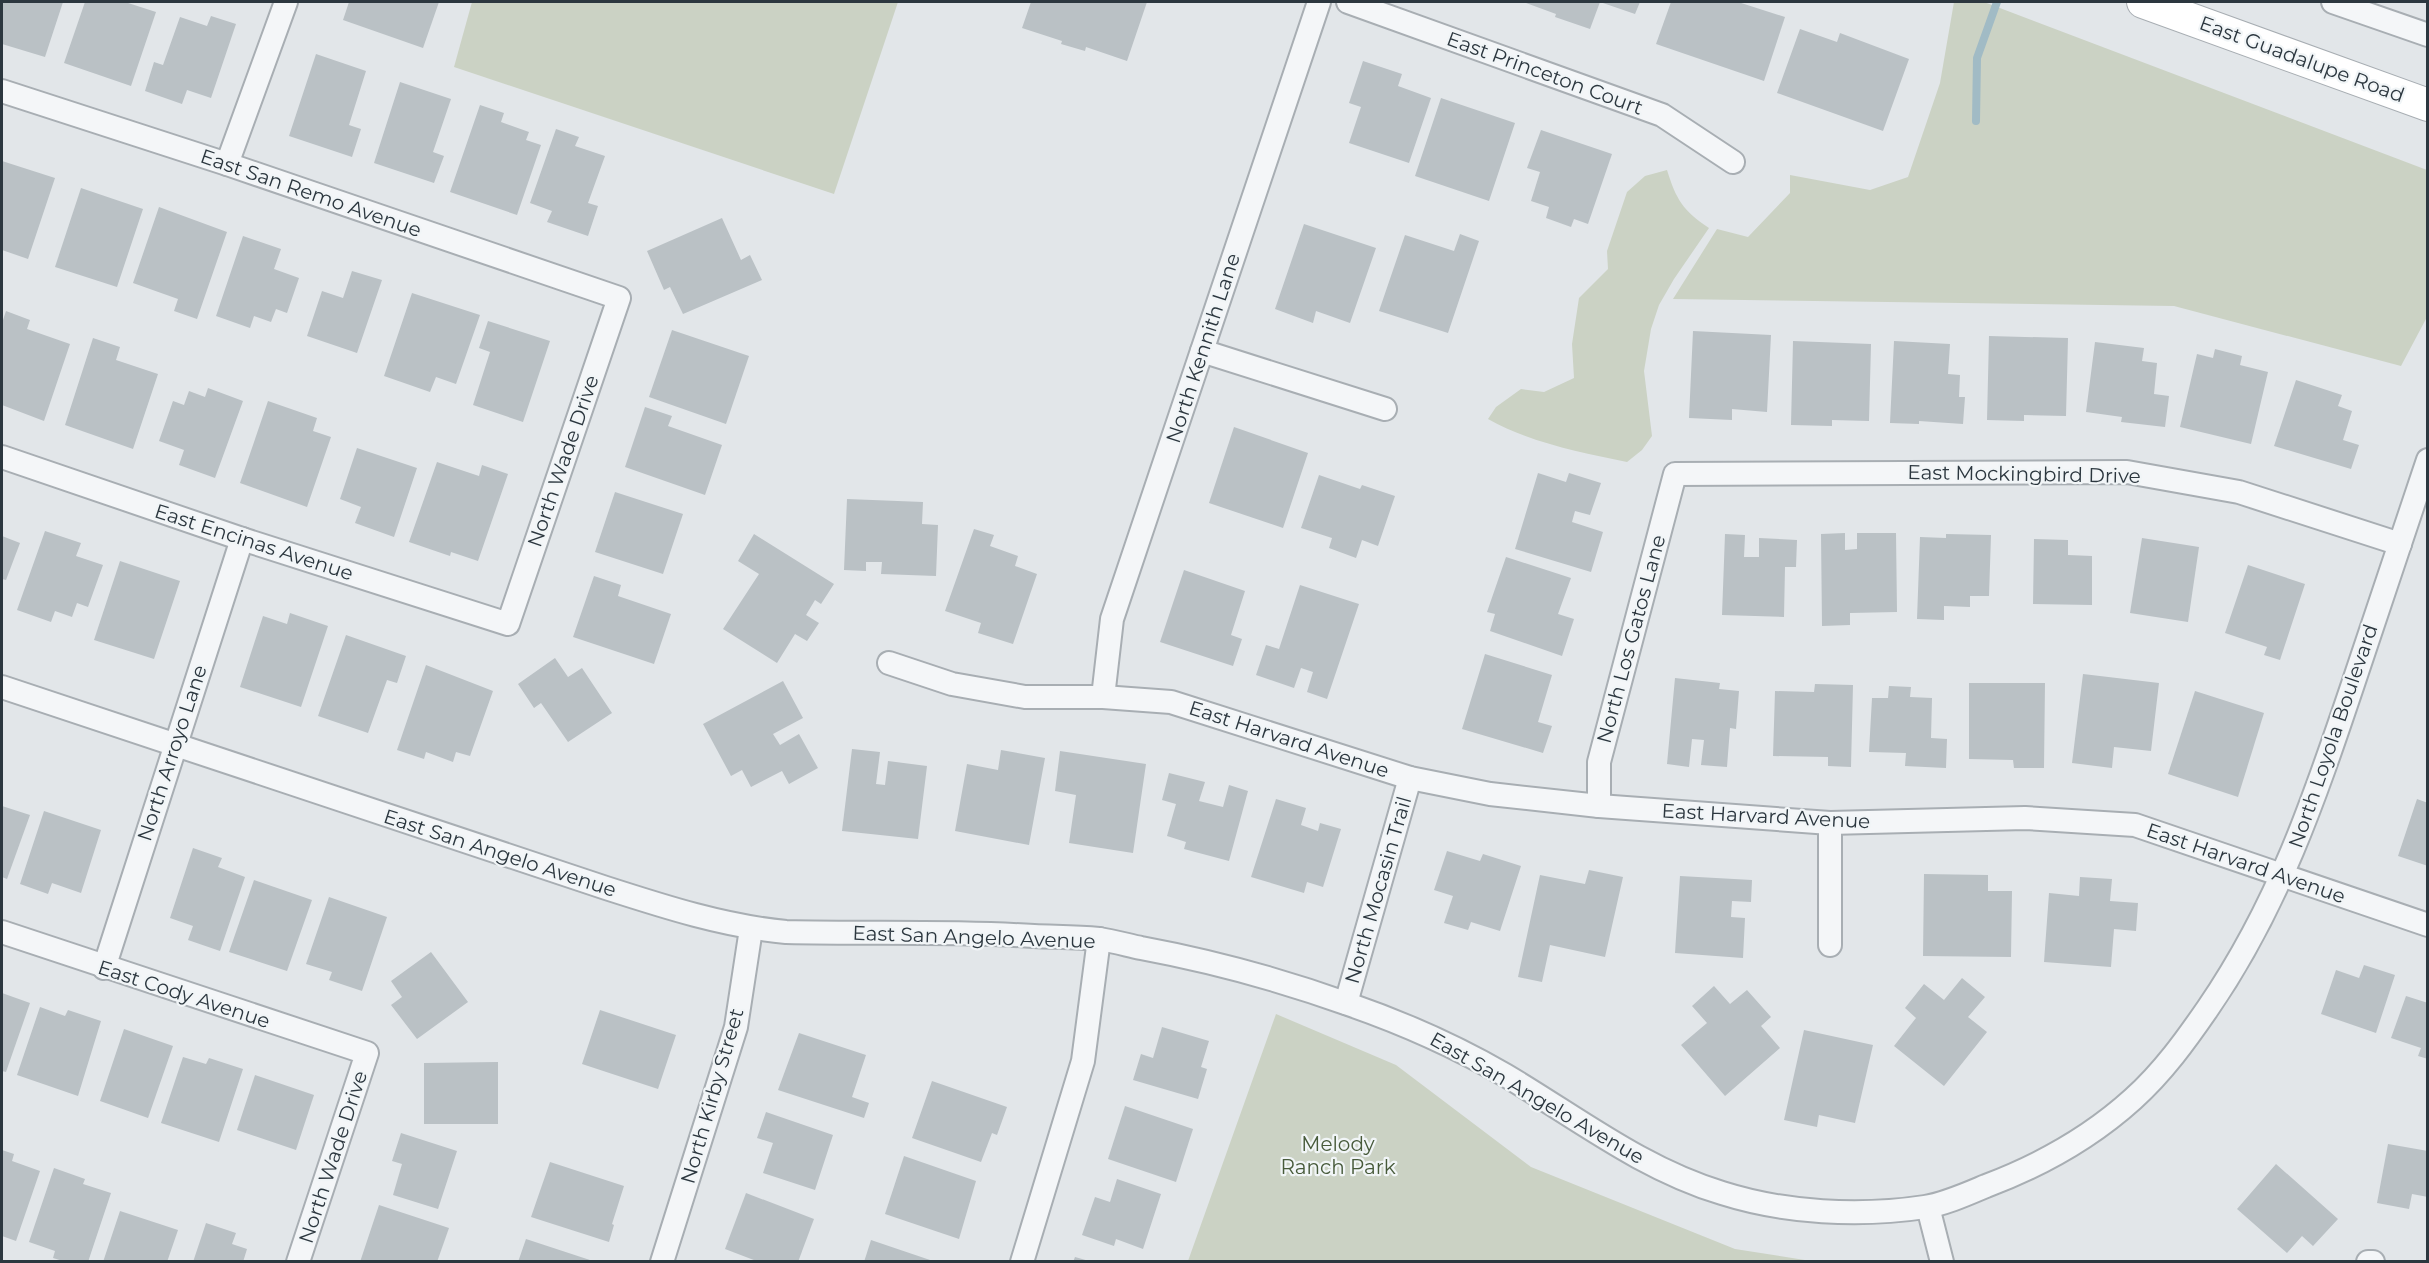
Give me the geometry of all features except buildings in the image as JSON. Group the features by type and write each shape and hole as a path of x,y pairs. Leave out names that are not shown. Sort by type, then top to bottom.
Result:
{"main road":[{"name":"East Guadalupe Road","path":"2143,2 2427,105"}],"street":[{"path":"227,164 286,2"},
{"name":"North Kennith Lane","path":"1103,697 1113,619 1319,2"},
{"name":"East Princeton Court","path":"1348,2 1662,115 1733,162"},
{"path":"2333,2 2427,35"},
{"name":"East San Remo Avenue","path":"2,91 227,164 619,298"},
{"name":"North Wade Drive","path":"508,624 619,298"},
{"path":"1202,351 1385,409"},
{"name":"East Encinas Avenue","path":"2,457 242,539 508,624"},
{"name":"North Loyola Boulevard","path":"1928,1207 2012,1176 2044,1160 2102,1125 2133,1099 2173,1057 2216,997 2252,936 2283,875 2313,802 2427,460"},
{"name":"East Mockingbird Drive","path":"1675,474 2127,471 2239,492 2400,544"},
{"name":"North Los Gatos Lane","path":"1599,806 1599,762 1675,474"},
{"name":"North Arroyo Lane","path":"104,968 242,539"},
{"name":"East Harvard Avenue","path":"889,663 952,684 1025,697 1103,697 1171,702 1410,778 1490,794 1599,806 1830,823 2025,819 2135,825 2427,925"},
{"name":"East San Angelo Avenue","path":"2,687 632,896 750,929 823,933 979,934 1099,939 1189,957 1346,1003 1412,1028 1461,1051 1636,1156 1687,1181 1728,1195 1815,1211 1861,1212 1928,1207"},
{"name":"North Mocasin Trail","path":"1346,1003 1410,778"},
{"path":"1830,823 1830,945"},
{"name":"North Kirby Street","path":"662,1262 736,1027 750,929"},
{"name":"East Cody Avenue","path":"2,932 104,968 367,1053"},
{"path":"1022,1262 1083,1061 1099,939"},
{"name":"North Wade Drive","path":"298,1262 367,1053"},
{"path":"1928,1207 1942,1262"}],"green space":[{"path":"472,2 898,2 834,194 454,67"},
{"path":"1954,2 1984,2 2427,170 2427,317 2401,366 2174,306 1673,299 1717,229 1748,237 1790,193 1790,175 1870,190 1908,177 1940,83"},
{"path":"1667,170 1682,204 1709,228 1659,305 1651,329 1644,371 1652,436 1642,450 1627,462 1538,441 1488,419 1496,407 1521,389 1544,392 1574,378 1572,344 1579,298 1608,269 1607,251 1627,192 1645,176"},
{"name":"Melody Ranch Park","path":"1276,1014 1396,1065 1531,1167 1735,1249 1811,1261 1188,1261"}],"waterway":[{"path":"1976,121 1977,58 1997,2"}]}
